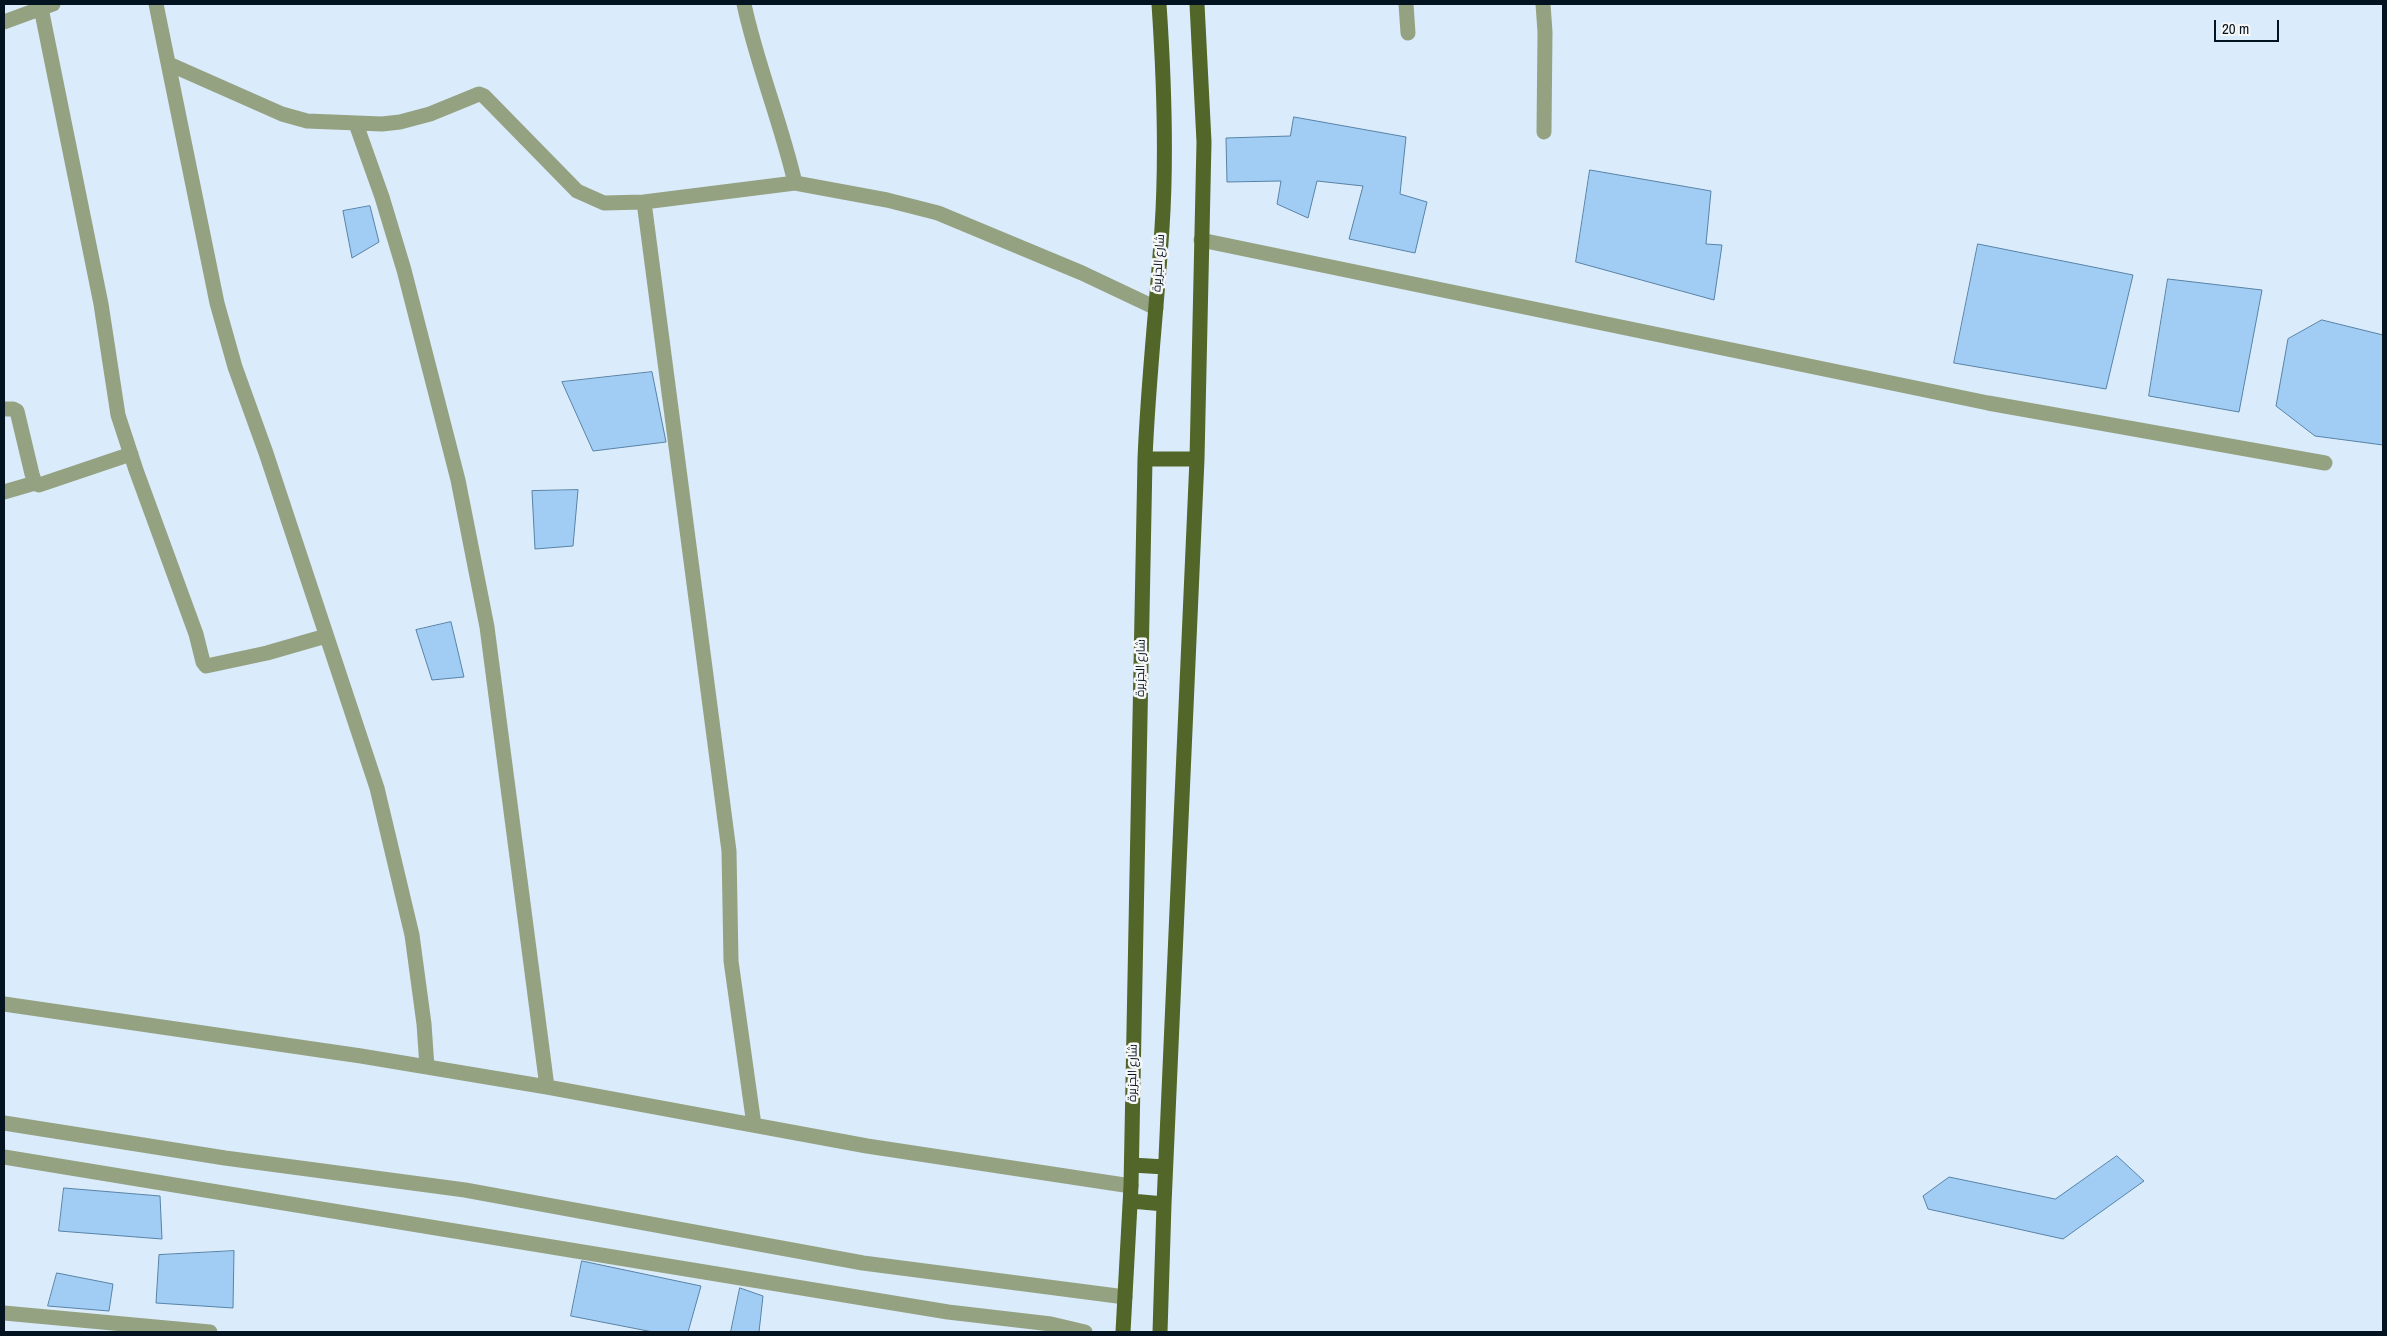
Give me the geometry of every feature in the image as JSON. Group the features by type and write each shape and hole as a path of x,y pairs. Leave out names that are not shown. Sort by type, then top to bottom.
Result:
{"main road":[{"name":"شارع الجزيرة","path":"1123,1332 1132,1165 1145,459 1148,383 1162,226 1165,144 1159,4"},
{"path":"1160,1332 1197,459 1204,142 1197,4"},
{"path":"1145,459 1197,459"},
{"path":"1132,1165 1166,1167"},
{"path":"1131,1194 1164,1204"}],"street":[{"path":"156,4 217,303 235,367 266,453 377,788 410,926 424,1024 427,1067"},
{"path":"744,4 767,92 788,151 796,183"},
{"path":"1406,4 1408,33"},
{"path":"1543,4 1546,32 1544,132"},
{"path":"4,22 47,6 101,304 118,415 206,666 267,653 326,636"},
{"path":"169,64 282,114 307,121 382,124 408,120 430,114 479,94 484,96 544,160 577,191 604,203 644,202 796,183 887,200 938,213 1082,273 1156,308"},
{"path":"356,124 382,196 404,270 458,480 487,627 548,1087"},
{"path":"644,202 729,851 731,961 754,1125"},
{"path":"1201,240 1988,402 2324,463"},
{"path":"4,409 13,409 17,412 35,483"},
{"path":"4,492 35,483 39,485 64,478 131,454"},
{"path":"4,1004 427,1067 548,1087 1131,1194"},
{"path":"4,1123 234,1159 465,1190 863,1263 1125,1297"},
{"path":"4,1157 948,1312 1051,1324 1085,1332"},
{"path":"4,1312 210,1332"}],"building":[{"path":"1294,117 1406,137 1400,194 1427,202 1415,253 1349,239 1363,186 1317,181 1308,218 1277,204 1281,181 1227,182 1226,138 1290,136"},
{"path":"1590,170 1711,191 1706,244 1722,245 1714,300 1576,262"},
{"path":"370,206 379,242 352,258 343,211"},
{"path":"1978,244 2133,275 2106,389 1954,363"},
{"path":"2168,279 2262,290 2239,412 2149,396"},
{"path":"2322,320 2383,335 2383,445 2315,436 2276,406 2288,339"},
{"path":"652,372 666,442 593,451 562,382"},
{"path":"578,490 573,546 535,549 532,491"},
{"path":"451,622 464,677 432,680 416,630"},
{"path":"2117,1156 2144,1181 2063,1239 1928,1209 1923,1196 1949,1177 2055,1199"},
{"path":"64,1188 160,1196 162,1239 59,1231"},
{"path":"234,1251 233,1308 156,1303 159,1255"},
{"path":"582,1261 701,1286 688,1332 653,1332 571,1316"},
{"path":"57,1273 113,1284 109,1311 48,1306"},
{"path":"740,1288 763,1296 759,1332 731,1332"}]}
